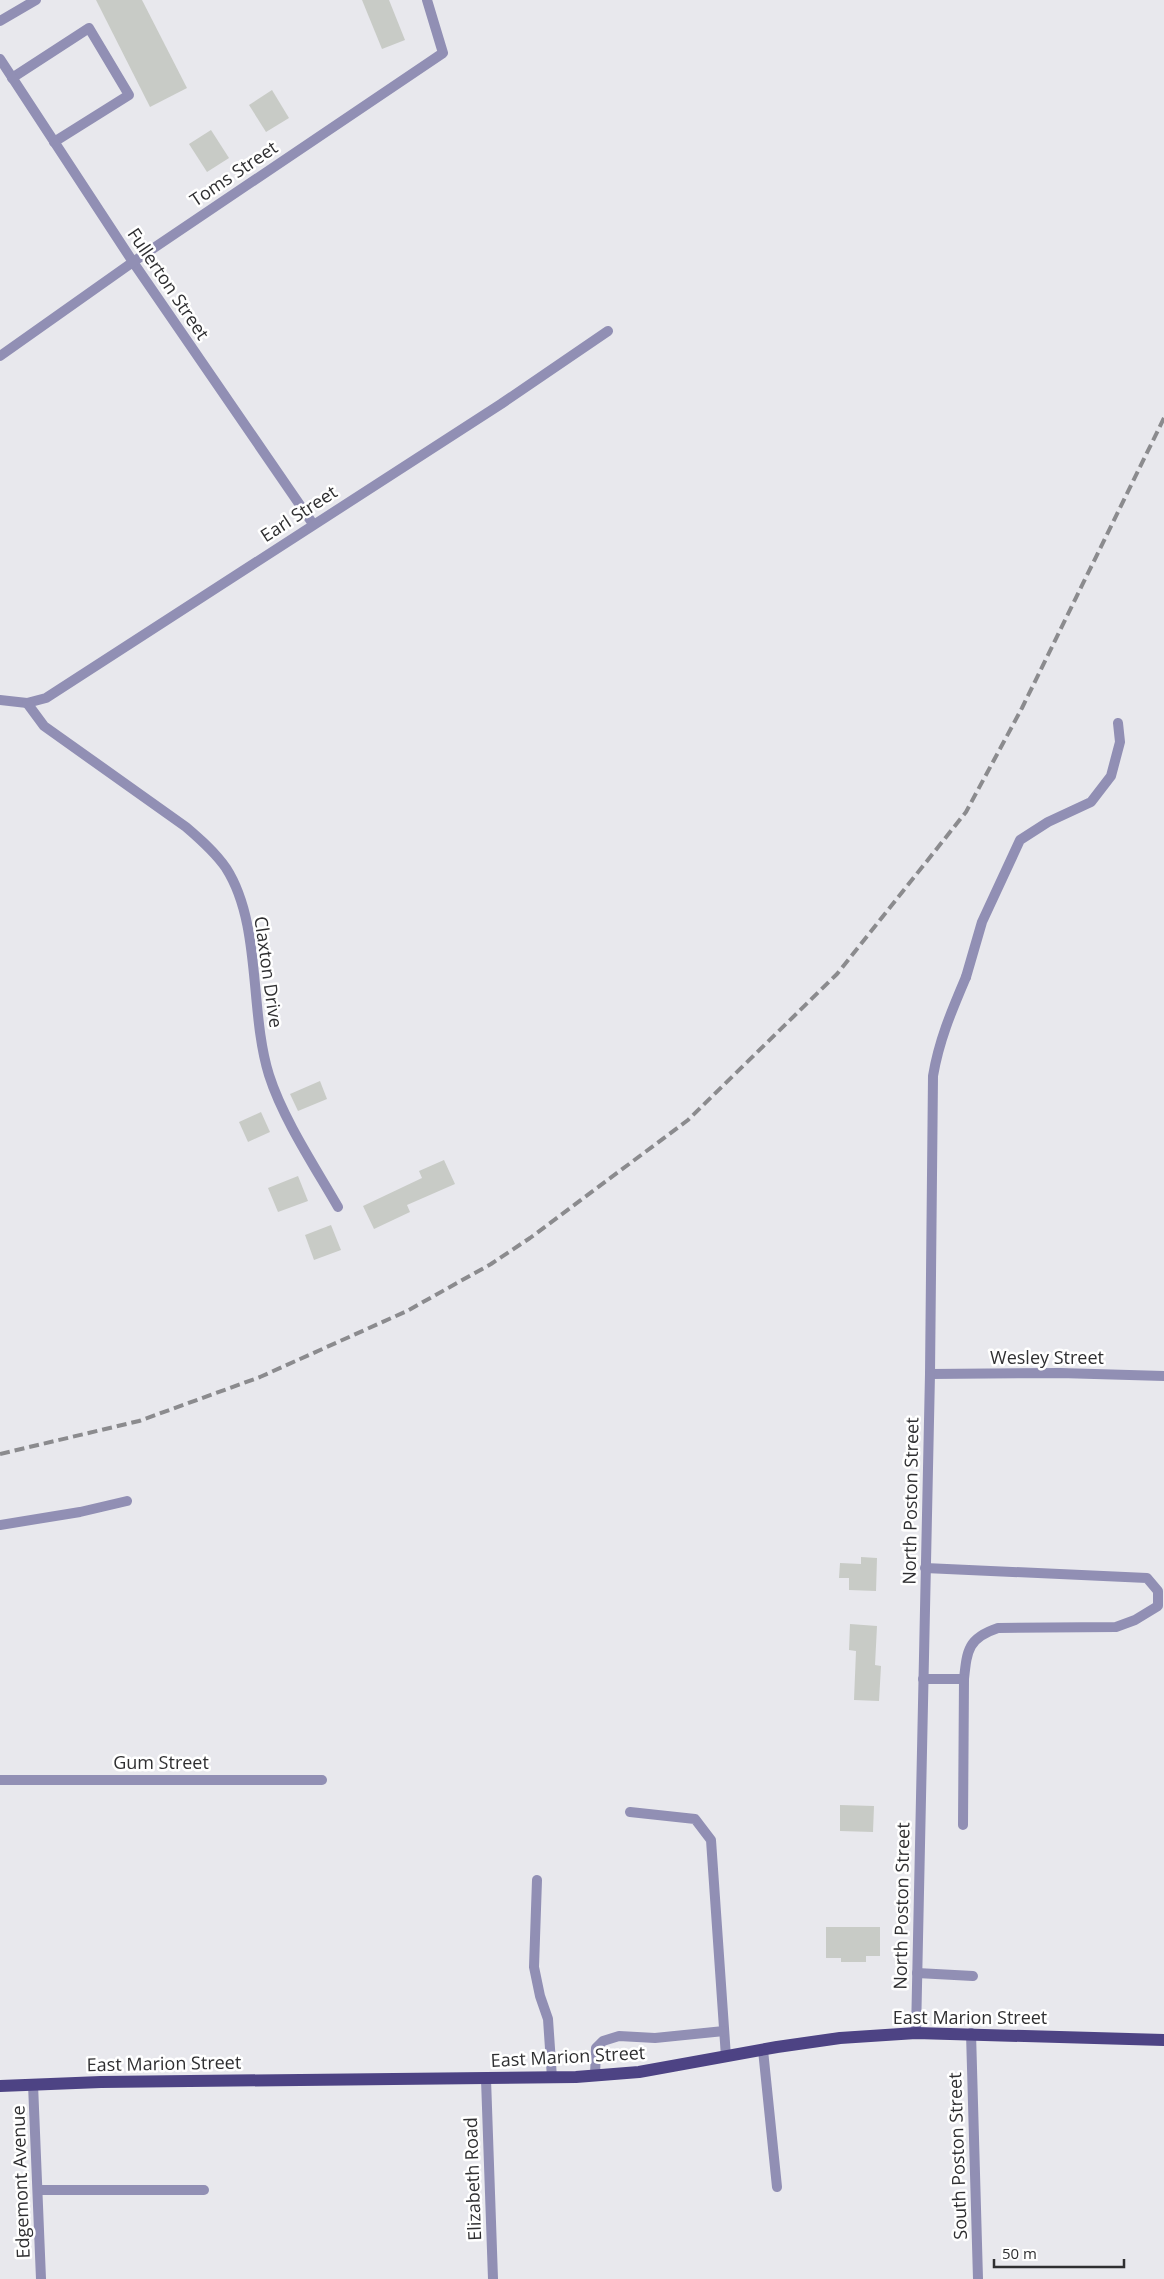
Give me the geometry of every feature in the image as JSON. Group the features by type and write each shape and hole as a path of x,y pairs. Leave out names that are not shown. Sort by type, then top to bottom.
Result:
{"main road":[{"name":"East Marion Street","path":"0,2086 101,2082 486,2079 595,2076 639,2072 840,2038 916,2033 971,2033 1164,2040"}],"street":[{"path":"0,21 36,0"},
{"name":"Toms Street","path":"0,356 133,262 443,53 427,0"},
{"path":"12,78 89,28 129,95 54,142"},
{"name":"Fullerton Street","path":"0,60 133,262 313,524"},
{"name":"Earl Street","path":"0,700 27,703 46,698 501,404 608,330"},
{"name":"Claxton Drive","path":"27,703 44,726 186,826 204,842 226,868 238,892 250,940 257,1016 270,1076 292,1125 338,1208"},
{"name":"North Poston Street","path":"916,2033 930,1374 933,1076 938,1047 944,1028 966,977 982,922 1020,840 1048,822 1090,802 1110,776 1120,742 1118,723"},
{"name":"Wesley Street","path":"930,1374 1060,1373 1164,1376"},
{"path":"0,1525 80,1512 126,1501"},
{"path":"926,1568 1147,1578 1158,1591 1158,1606 1136,1620 1116,1627 998,1628 982,1633 970,1647 964,1679 963,1825"},
{"path":"923,1679 964,1679"},
{"name":"Gum Street","path":"0,1780 322,1780"},
{"path":"630,1812 695,1819 711,1840 726,2057"},
{"path":"537,1880 534,1966 540,1996 548,2019 552,2078"},
{"path":"917,1973 973,1976"},
{"path":"595,2076 596,2048 603,2041 619,2036 656,2038 724,2031"},
{"name":"South Poston Street","path":"971,2033 978,2279"},
{"path":"762,2050 777,2187"},
{"name":"Elizabeth Road","path":"486,2079 493,2279"},
{"name":"Edgemont Avenue","path":"33,2084 41,2279"},
{"path":"38,2190 204,2190"}],"building":[{"path":"96,0 142,0 187,88 150,107"},
{"path":"362,0 389,0 405,40 382,49"},
{"path":"272,90 289,118 266,132 249,105"},
{"path":"211,130 229,158 207,172 189,144"},
{"path":"320,1081 327,1099 298,1111 290,1094"},
{"path":"261,1112 270,1132 248,1142 239,1122"},
{"path":"444,1160 455,1184 407,1205 410,1212 374,1229 363,1206 422,1178 419,1171"},
{"path":"298,1176 308,1201 278,1212 268,1188"},
{"path":"331,1225 341,1250 314,1260 305,1235"},
{"path":"861,1557 877,1558 876,1591 849,1590 849,1578 839,1578 840,1563 861,1564"},
{"path":"850,1624 877,1626 875,1665 881,1666 879,1701 854,1700 856,1651 849,1650"},
{"path":"840,1805 874,1806 873,1832 840,1831"},
{"path":"826,1927 880,1927 880,1956 866,1956 866,1962 841,1962 841,1958 826,1958"}],"railway":[{"path":"0,1454 139,1421 260,1377 407,1311 491,1264 530,1238 688,1120 837,974 966,812 1022,708 1164,418"}]}
